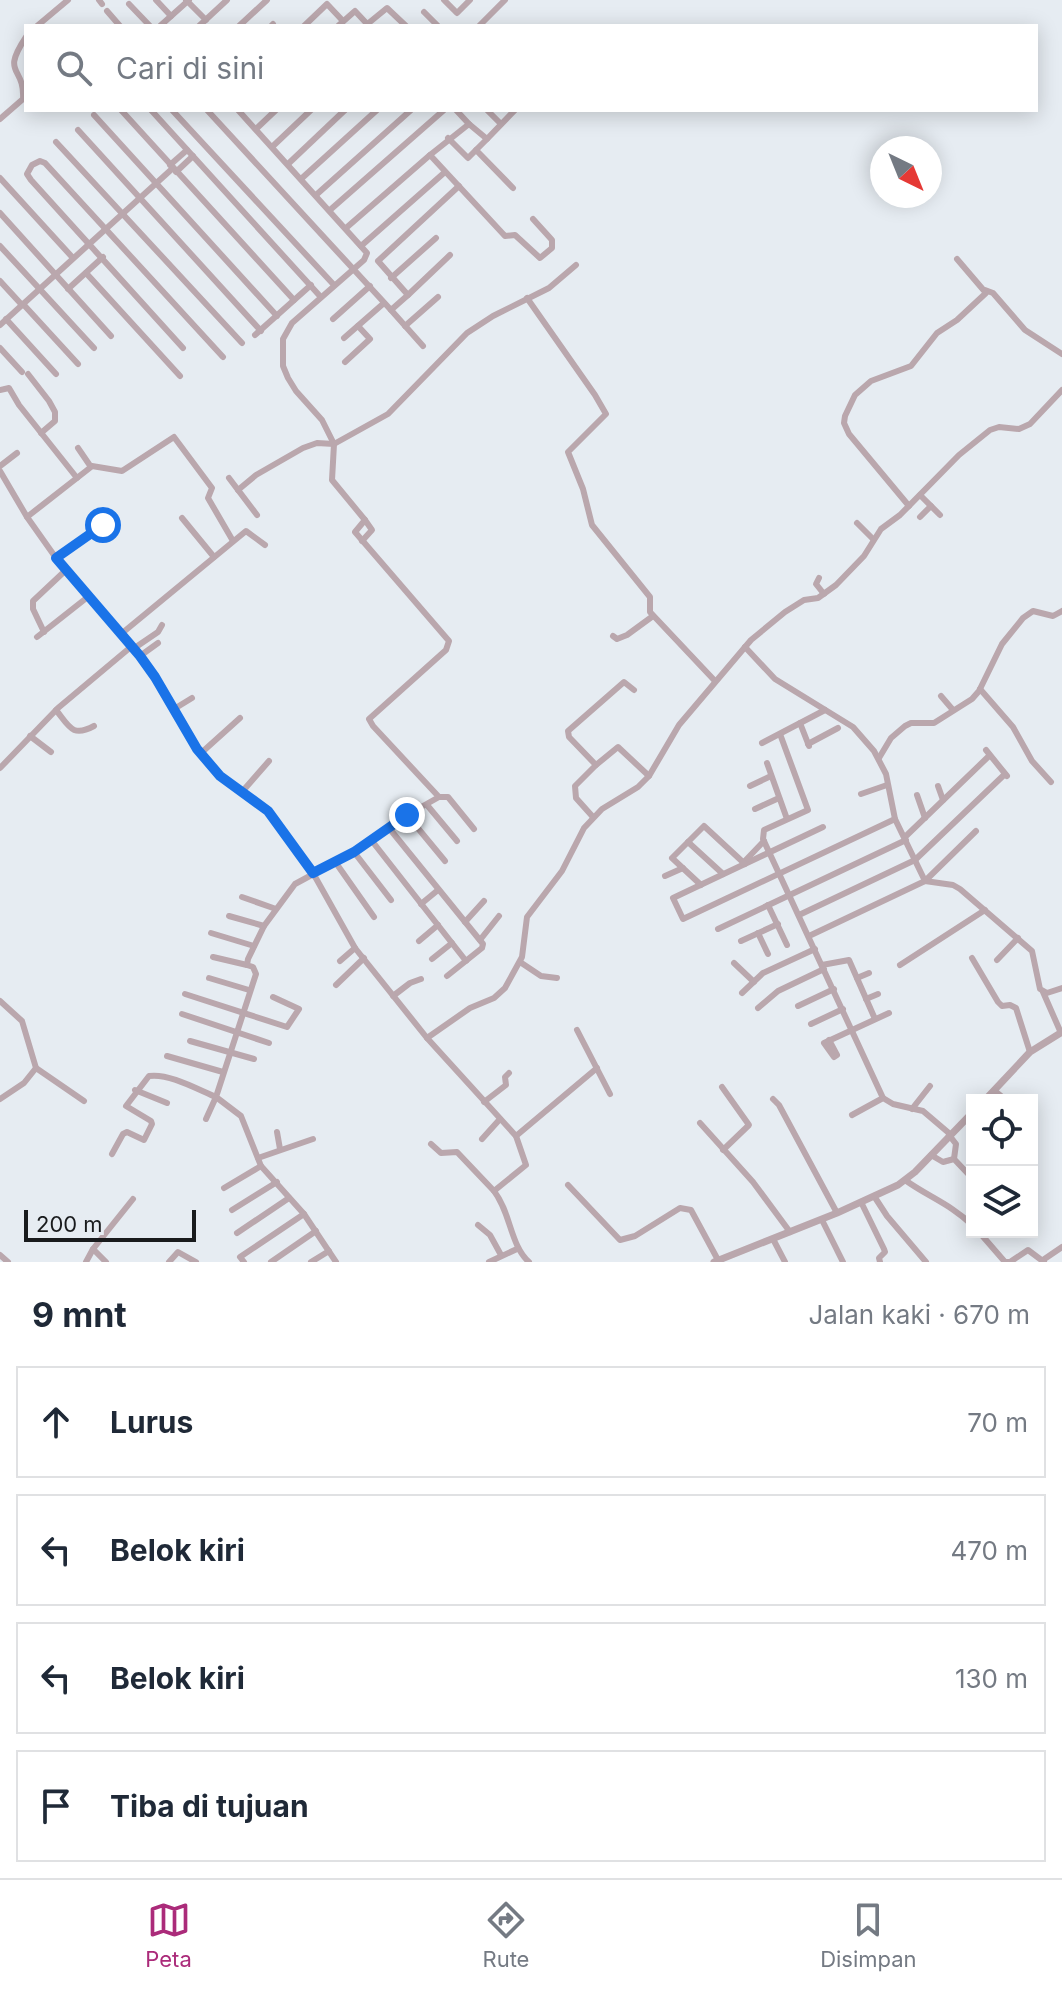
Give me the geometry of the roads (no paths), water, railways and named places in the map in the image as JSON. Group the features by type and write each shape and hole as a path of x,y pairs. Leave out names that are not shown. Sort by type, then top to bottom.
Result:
{"street":[{"path":"39,24 68,0"},
{"path":"156,0 171,16"},
{"path":"162,24 188,0 206,20"},
{"path":"201,24 227,0"},
{"path":"241,24 267,0"},
{"path":"444,0 457,13 470,0"},
{"path":"481,24 505,0"},
{"path":"306,24 326,2 340,24 355,11 366,24"},
{"path":"129,4 148,24"},
{"path":"368,24 387,8 404,24"},
{"path":"107,11 118,24"},
{"path":"424,12 436,24"},
{"path":"0,119 23,99 23,88 7,61 8,54 24,39"},
{"path":"123,112 294,300"},
{"path":"153,112 319,295"},
{"path":"174,112 334,285"},
{"path":"209,112 423,346"},
{"path":"242,112 346,228 366,257 292,323 283,339 282,357 283,366 296,391 322,420 334,444 332,480 372,529 362,541"},
{"path":"256,129 274,112"},
{"path":"272,147 309,112"},
{"path":"288,164 343,112"},
{"path":"301,179 375,112"},
{"path":"316,195 409,112"},
{"path":"330,210 442,112"},
{"path":"458,112 487,139"},
{"path":"489,112 501,124"},
{"path":"448,138 468,158 513,112"},
{"path":"94,115 277,316"},
{"path":"346,228 448,138 469,124"},
{"path":"78,130 258,333 311,285"},
{"path":"56,142 242,343"},
{"path":"56,374 3,320 203,142"},
{"path":"476,150 513,188"},
{"path":"430,155 505,236 515,235 540,258 552,248 552,240 533,219"},
{"path":"183,348 31,180 27,174 32,165 40,161 45,163 223,357"},
{"path":"361,246 445,172"},
{"path":"0,178 73,258"},
{"path":"408,295 391,278 379,259 459,186"},
{"path":"0,213 111,336"},
{"path":"391,278 436,238"},
{"path":"0,246 94,348"},
{"path":"391,310 450,255"},
{"path":"68,289 103,257"},
{"path":"957,259 985,290 993,293 1025,330 1062,354"},
{"path":"238,490 256,475 303,448 317,443 334,444 388,414 467,333 549,288 576,265"},
{"path":"86,273 180,376"},
{"path":"0,281 78,364"},
{"path":"333,319 370,286"},
{"path":"909,506 849,434 844,423 848,408 855,395 871,381 911,366 937,333 963,315 985,290"},
{"path":"405,326 438,297"},
{"path":"527,298 606,414 569,449 592,525 650,597 653,616 715,681"},
{"path":"344,338 384,303"},
{"path":"345,362 370,339 358,326"},
{"path":"2,353 25,373 55,412 55,421 41,433"},
{"path":"0,390 9,388 77,478"},
{"path":"427,1038 470,1008 500,994 520,962 527,917 562,871 578,838 593,817 649,776 679,725 745,647 785,612 804,600 824,594 864,556 887,523 909,506 959,455 990,430 999,427 1019,429 1030,424 1062,390"},
{"path":"78,448 92,466 122,471 174,437 212,488 208,498 233,541"},
{"path":"17,453 0,469 27,517 56,558 140,656 200,754 220,776 268,811 313,873 355,948 427,1038 516,1136 526,1165 494,1191"},
{"path":"27,517 92,466"},
{"path":"229,478 257,515"},
{"path":"920,495 940,515"},
{"path":"920,517 931,506"},
{"path":"56,558 115,518"},
{"path":"182,518 214,557"},
{"path":"365,520 354,531 449,641 446,650 369,719 439,797"},
{"path":"857,523 873,539"},
{"path":"121,634 248,531 265,545"},
{"path":"66,570 33,601 41,634 89,596"},
{"path":"819,578 816,584 824,594"},
{"path":"879,758 891,738 905,726 934,723 972,699 1002,644 1023,618 1033,611 1053,616 1062,611"},
{"path":"613,636 617,639 627,635 653,616"},
{"path":"0,768 56,710 133,647 158,632 162,625"},
{"path":"140,656 158,643"},
{"path":"745,647 775,679 853,727 879,758 895,819 925,881"},
{"path":"596,765 569,737 568,731 624,682 634,690"},
{"path":"980,689 1013,727 1032,761 1051,782"},
{"path":"941,696 953,710"},
{"path":"174,709 192,698"},
{"path":"56,710 78,733 94,726"},
{"path":"762,743 825,710"},
{"path":"200,754 240,718"},
{"path":"800,723 809,746 838,728"},
{"path":"780,734 808,810 764,830 764,841 883,1098 893,1104 923,1111 956,1144 954,1159"},
{"path":"30,736 51,752"},
{"path":"593,817 576,798 575,786 618,747 649,776"},
{"path":"718,929 906,838 987,753 1006,775 915,860 799,915"},
{"path":"241,793 269,761"},
{"path":"767,763 787,819"},
{"path":"750,786 771,776"},
{"path":"861,794 887,785"},
{"path":"938,786 943,800"},
{"path":"917,795 925,818"},
{"path":"247,965 264,926 295,884 372,841 407,815 439,797 448,797 474,829"},
{"path":"755,809 779,798"},
{"path":"427,805 457,841"},
{"path":"407,815 445,861"},
{"path":"823,827 673,898 683,919 895,819"},
{"path":"673,873 668,862 704,826 744,863"},
{"path":"389,828 480,940 482,948 447,976"},
{"path":"809,936 925,881 976,831"},
{"path":"372,841 466,961"},
{"path":"744,863 764,841"},
{"path":"688,842 723,874"},
{"path":"354,852 391,900"},
{"path":"672,858 701,885"},
{"path":"336,863 374,917"},
{"path":"665,876 683,868"},
{"path":"925,881 957,887 1032,951 1039,986 1062,1032 1030,1052 992,1094"},
{"path":"421,904 438,890"},
{"path":"242,897 276,909"},
{"path":"465,922 484,901"},
{"path":"768,905 787,945"},
{"path":"900,965 985,910"},
{"path":"229,916 264,926"},
{"path":"480,940 499,916"},
{"path":"741,941 778,924"},
{"path":"419,941 438,925"},
{"path":"211,933 254,946"},
{"path":"758,933 768,954"},
{"path":"997,960 1018,938"},
{"path":"432,959 452,943"},
{"path":"340,961 355,948"},
{"path":"742,993 763,973 815,949"},
{"path":"206,1119 216,1097 255,970 247,965 213,957"},
{"path":"336,985 364,958"},
{"path":"972,958 998,1002 1002,1006 1016,1008 1030,1052"},
{"path":"758,1008 778,991 823,967 849,960 875,1019"},
{"path":"520,962 541,976 557,978"},
{"path":"734,963 754,982"},
{"path":"857,978 869,973"},
{"path":"209,978 249,990"},
{"path":"393,996 421,979"},
{"path":"1043,991 1062,988"},
{"path":"798,1006 834,989"},
{"path":"185,994 288,1026 299,1009 273,997"},
{"path":"866,999 878,994"},
{"path":"0,1001 22,1021 36,1068 84,1101"},
{"path":"811,1024 843,1009"},
{"path":"829,1040 889,1013"},
{"path":"182,1014 269,1043"},
{"path":"577,1030 610,1094"},
{"path":"190,1041 254,1059"},
{"path":"167,1056 223,1072"},
{"path":"0,1099 24,1083 36,1068"},
{"path":"516,1136 597,1068"},
{"path":"484,1102 506,1085 505,1077 509,1073"},
{"path":"112,1154 124,1133 144,1140 152,1124 126,1107 135,1090 149,1076 157,1075 216,1097 241,1116 261,1166 304,1214 336,1262"},
{"path":"912,1109 930,1086"},
{"path":"722,1087 749,1125 723,1150"},
{"path":"135,1090 167,1103"},
{"path":"995,1091 999,1094"},
{"path":"852,1115 883,1098"},
{"path":"773,1099 837,1213"},
{"path":"482,1139 500,1119"},
{"path":"568,1185 620,1240 635,1236 686,1207 691,1210 716,1261 822,1220 905,1180 966,1119"},
{"path":"700,1123 753,1182 790,1232"},
{"path":"277,1132 280,1149"},
{"path":"258,1158 313,1139"},
{"path":"431,1144 441,1153 457,1152 494,1191 510,1219 517,1249 529,1262"},
{"path":"931,1155 943,1162 954,1159"},
{"path":"954,1159 966,1172"},
{"path":"224,1188 261,1166"},
{"path":"905,1180 924,1194 946,1203 966,1220"},
{"path":"232,1210 277,1182"},
{"path":"874,1196 926,1262"},
{"path":"237,1233 289,1198"},
{"path":"86,1262 133,1199"},
{"path":"861,1202 885,1252 879,1258 880,1262"},
{"path":"244,1262 240,1257 304,1214"},
{"path":"822,1220 844,1262"},
{"path":"478,1225 490,1235 501,1255"},
{"path":"271,1262 316,1231"},
{"path":"984,1238 1005,1262 1028,1250 1044,1261 1062,1247"},
{"path":"773,1239 785,1262"},
{"path":"93,1249 106,1262"},
{"path":"489,1262 517,1249"},
{"path":"311,1262 329,1251"},
{"path":"169,1262 178,1252 196,1262"},
{"path":"0,1255 8,1262"}]}
